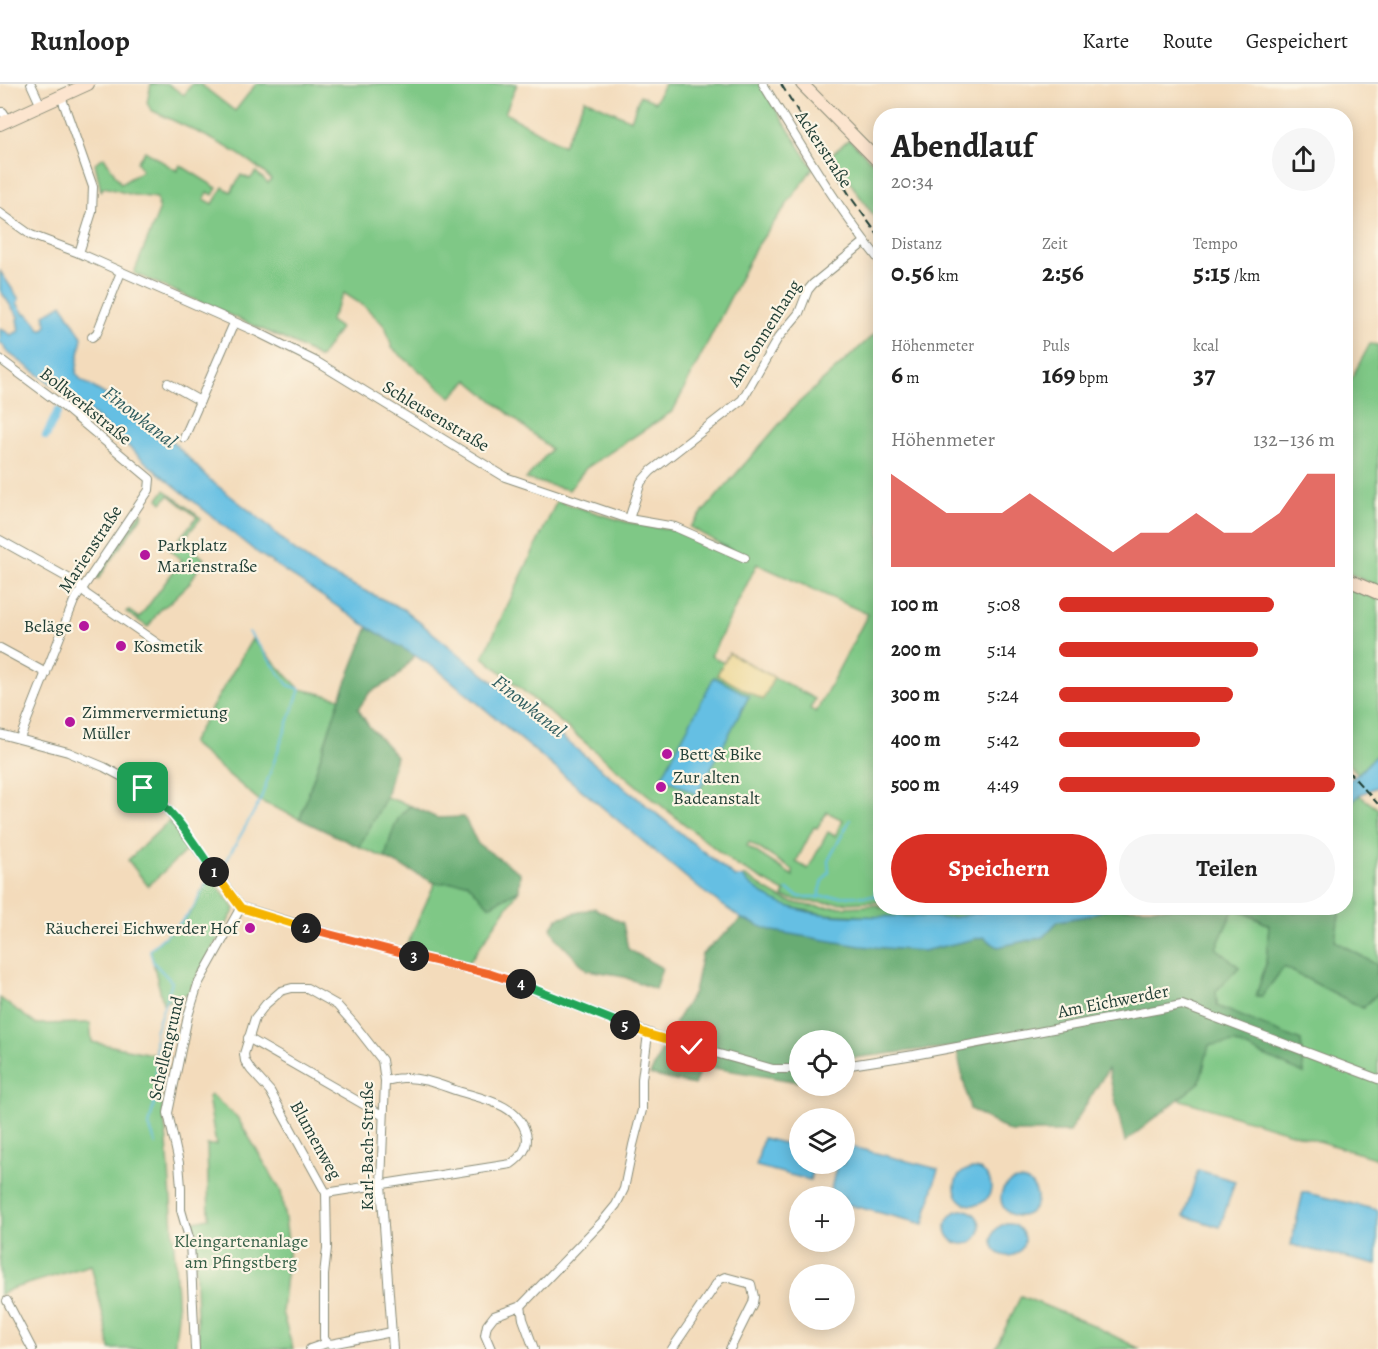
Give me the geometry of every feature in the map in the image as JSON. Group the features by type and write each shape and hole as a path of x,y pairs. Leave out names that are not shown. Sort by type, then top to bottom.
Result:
{"main road":[{"path":"3,119 41,106 88,84"},
{"path":"802,84 873,156"},
{"path":"1353,582 1378,593"}],"street":[{"path":"31,84 41,106"},
{"name":"Ackerstraße","path":"763,84 804,152 873,252"},
{"path":"61,96 93,187 92,212 79,253"},
{"name":"Schleusenstraße","path":"0,213 31,235 79,253 234,322 316,362 505,477 629,519 675,527 745,558"},
{"name":"Am Sonnenhang","path":"629,519 641,482 651,471 742,400 778,338 799,313 808,290 861,245"},
{"path":"92,337 97,333 121,272"},
{"path":"184,438 234,322"},
{"name":"Bollwerkstraße","path":"0,359 63,406 150,480"},
{"path":"168,383 200,401"},
{"name":"Marienstraße","path":"20,738 74,601 149,490 150,480"},
{"path":"0,540 77,583 86,594 167,650"},
{"path":"0,648 46,673"},
{"path":"0,734 69,752 104,767 143,788 161,801 241,908 347,939 491,974 648,1034 773,1070 789,1069"},
{"name":"Schellengrund","path":"195,1349 190,1241 181,1210 182,1187 179,1163 168,1113 188,1016 198,984 241,908"},
{"name":"Karl-Bach-Straße","path":"266,1004 281,991 307,987 337,1005 382,1060 385,1081 381,1184 393,1349"},
{"name":"Blumenweg","path":"266,1004 255,1018 243,1054 245,1061 270,1091 326,1193 324,1338 327,1343"},
{"name":"Am Eichwerder","path":"855,1064 1182,1005 1378,1079"},
{"path":"491,1349 485,1335 487,1326 494,1316 521,1306 616,1206 624,1189 642,1110 642,1079 648,1034"},
{"path":"248,1038 382,1115"},
{"path":"326,1193 511,1164 524,1152 528,1140 522,1122 508,1109 424,1080 402,1077 385,1081"},
{"path":"672,1349 719,1280 725,1277 751,1284 754,1296 753,1303 730,1349"},
{"path":"7,1301 32,1349"},
{"path":"521,1306 523,1319 534,1349"},
{"path":"310,1349 327,1343 393,1334 401,1349"}],"green space":[{"path":"151,84 168,84 184,95 192,84 200,84 235,111 256,84 517,84 505,113 563,146 585,99 631,120 640,95 655,102 664,84 760,84 813,168 755,249 673,411 586,468 569,490 526,479 551,449 468,380 451,397 392,348 386,328 380,321 364,306 344,293 330,321 340,328 320,358 293,343 134,273 159,211 157,198 133,195 104,187 101,191 95,163 104,157 121,184 142,171 137,162 145,151 177,171 180,165 217,188 213,195 208,192 204,199 213,204 223,187 231,192 241,175 250,179 256,172 268,183 271,179 229,148 151,110 147,103"},
{"path":"849,139 873,163 873,215 831,155"},
{"path":"873,335 873,902 819,903 783,897 785,892 736,865 643,791 483,657 557,501 626,522 674,530 733,551 690,527 795,406","holes":["757,564 868,614 816,712 810,709 815,699 774,677 769,687 711,656","827,812 843,820 835,836 828,832 808,869 796,862 814,827 817,828","749,842 793,870 793,876 747,846"]},
{"path":"1370,344 1378,345 1378,587 1353,575 1353,375"},
{"path":"165,490 201,518 183,540 204,559 189,584 161,608 148,627 126,612 128,610 139,618 182,560 170,550 197,517 169,495 162,503 158,499"},
{"path":"141,512 143,514 98,579 96,577"},
{"path":"1353,588 1378,600 1378,753 1358,774 1353,768"},
{"path":"368,627 415,655 396,678 370,692 358,709 368,725 396,756 386,797 359,847 300,819 340,698"},
{"path":"252,639 300,689 340,698 300,819 260,801 191,743"},
{"path":"1359,795 1378,809 1378,974 1377,965 1335,941 1339,915 1353,915 1353,801"},
{"path":"386,797 411,806 405,810 397,822 385,858 359,847"},
{"path":"411,806 437,818 464,817 478,844 520,873 519,890 489,906 467,882 435,883 385,858 400,816"},
{"path":"169,821 189,848 148,886 128,860"},
{"path":"745,876 781,898 804,905 817,907 873,905 873,915 966,915 955,918 823,914 780,905 752,887 742,877"},
{"path":"212,879 235,909 187,994 163,1003 150,950 180,924 197,902 203,888"},
{"path":"467,881 489,906 519,890 468,964 405,949 435,883"},
{"path":"594,908 623,923 628,949 662,968 655,989 619,975 587,970 557,939 551,928 558,918"},
{"path":"1090,915 1231,915 1216,948 1239,967 1216,991 1217,1006 1301,1041 1304,1074 1236,1043 1209,1045 1200,1082 1125,1142 1108,1069 1069,1132 1010,1132 970,1109 956,1047 855,1058 855,1030 789,1030 789,1080 702,1066 694,1085 650,1075 673,1026 694,992 702,954 742,919 773,931 860,946 923,951 983,937 998,947 1043,937 1058,921"},
{"path":"1231,915 1248,915 1269,925 1266,964 1256,996 1262,996 1284,967 1363,1008 1378,993 1378,1159 1178,1099 1200,1082 1208,1045 1236,1042 1304,1074 1301,1041 1217,1007 1216,991 1239,967 1216,948"},
{"path":"1250,915 1339,915 1335,941 1377,965 1378,993 1363,1008 1284,967 1262,996 1256,996 1266,964 1269,925"},
{"path":"0,998 36,1024 90,1023 92,1042 156,1055 167,1142 174,1244 178,1315 174,1349 110,1349 91,1265 11,1289 0,1295"},
{"name":"Kleingartenanlage am Pfingstberg","path":"211,1095 237,1117 281,1191 289,1248 282,1312 293,1349 198,1349 195,1251 191,1222 209,1218 207,1145 216,1145 208,1097"},
{"path":"1021,1296 1090,1324 1140,1349 995,1349"}],"sand":[{"path":"729,653 774,677 763,700 717,675"}],"water":[{"name":"Finowkanal","path":"0,271 19,299 17,303 24,314 32,318 40,329 44,329 47,325 44,315 62,304 82,337 76,373 81,380 131,410 170,439 210,480 264,522 290,547 323,571 403,609 735,877 742,877 763,894 786,906 836,915 942,918 968,915 1090,915 1058,921 1043,937 998,947 983,937 923,951 860,946 773,931 742,919 700,889 437,669 368,627 255,551 150,466 90,412 6,351 0,343 0,328 11,335 19,331 17,319 19,318 0,290"},
{"path":"714,677 749,696 697,795 662,777"},
{"path":"1378,753 1378,786 1359,795 1353,801 1353,777"},
{"path":"763,1138 789,1144 789,1174 812,1174 810,1180 756,1166"},
{"path":"855,1148 938,1169 924,1224 855,1207 855,1186 832,1186 835,1174 855,1174"},
{"path":"973,1169 985,1175 991,1187 985,1199 973,1205 961,1199 955,1187 961,1175"},
{"path":"1198,1170 1235,1181 1220,1227 1184,1216"},
{"path":"1019,1180 1032,1185 1037,1198 1032,1211 1019,1216 1006,1211 1001,1198 1006,1185"},
{"path":"1303,1192 1378,1210 1377,1265 1291,1245"},
{"path":"963,1210 975,1215 980,1227 975,1239 963,1244 951,1239 946,1227 951,1215"},
{"path":"1008,1224 1019,1229 1024,1240 1019,1251 1008,1256 997,1251 992,1240 997,1229"}],"waterway":[{"path":"46,436 58,411"},
{"path":"222,868 260,801 300,689 288,685 249,632"},
{"path":"818,898 823,881 829,872 828,861 850,820"},
{"path":"156,1144 149,1126 157,1090 155,1032 172,982 153,962 150,950 190,912 211,878"},
{"path":"787,890 800,897 873,896"}],"railway":[{"path":"781,84 852,199 873,228"},
{"path":"1353,777 1378,804"}],"place":[{"name":"Parkplatz Marienstraße","path":"145,555"},
{"name":"Beläge","path":"84,626"},
{"name":"Kosmetik","path":"121,646"},
{"name":"Zimmervermietung Müller","path":"70,722"},
{"name":"Bett & Bike","path":"667,754"},
{"name":"Zur alten Badeanstalt","path":"661,787"},
{"name":"Räucherei Eichwerder Hof","path":"250,928"}],"route":[{"path":"143,788 161,801 174,816 241,908 347,939 517,982 648,1034 692,1047"}]}
